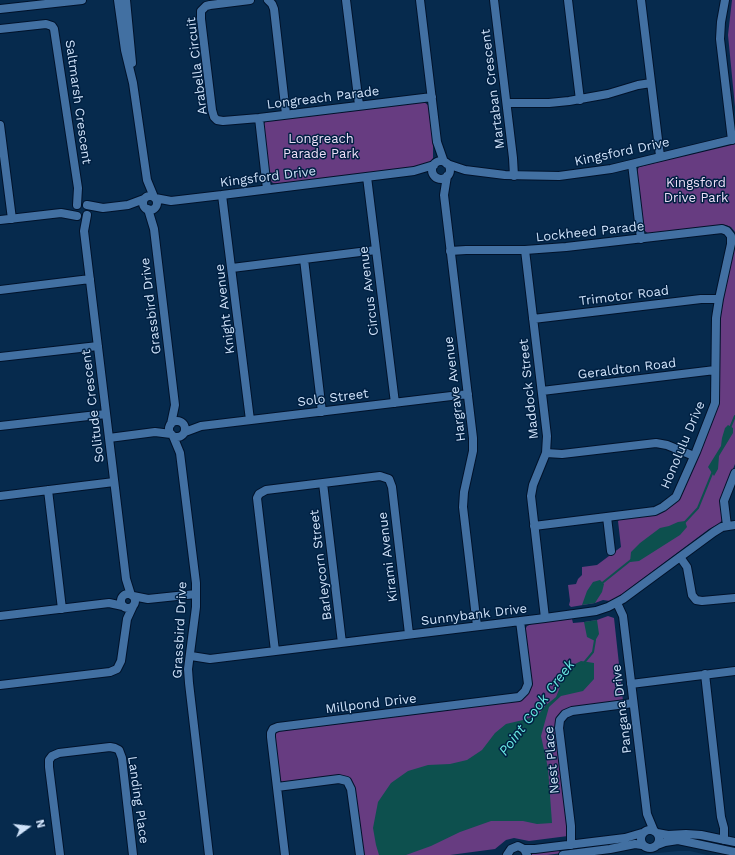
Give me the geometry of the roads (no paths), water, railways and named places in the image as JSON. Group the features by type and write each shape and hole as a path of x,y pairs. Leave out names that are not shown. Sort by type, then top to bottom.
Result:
{"street":[{"path":"0,9 82,0"},
{"name":"Grassbird Drive","path":"118,0 125,50 133,84 151,203 175,405 183,428 180,453 196,583 191,656 188,669 189,692 209,855"},
{"name":"Grassbird Drive","path":"126,0 131,41 133,84"},
{"name":"Arabella Circuit","path":"217,120 214,117 212,110 201,11 206,6 210,5 250,0"},
{"path":"268,0 274,9 286,114"},
{"path":"346,0 359,105"},
{"path":"420,0 437,142 432,170 435,176 441,178 447,176 449,170 437,142"},
{"name":"Martaban Crescent","path":"494,0 514,162 514,176"},
{"path":"568,0 580,100"},
{"path":"641,0 660,156"},
{"path":"725,0 720,39 733,139"},
{"name":"Saltmarsh Crescent","path":"0,30 46,24 52,26 54,29 78,188"},
{"path":"507,103 549,103 580,100 651,83"},
{"name":"Longreach Parade","path":"217,120 223,121 259,118 432,97"},
{"path":"259,118 267,189"},
{"path":"0,125 2,157 12,219"},
{"name":"Kingsford Drive","path":"445,163 465,170 514,176 559,176 583,174 632,164 733,139"},
{"path":"434,164 439,161 445,163"},
{"name":"Kingsford Drive","path":"414,172 434,164"},
{"path":"632,164 641,239"},
{"name":"Kingsford Drive","path":"447,176 465,170"},
{"name":"Kingsford Drive","path":"151,203 414,172 435,176"},
{"name":"Hargrave Avenue","path":"435,176 444,195"},
{"name":"Hargrave Avenue","path":"447,176 444,195 474,451 464,492 463,507 477,626"},
{"name":"Circus Avenue","path":"367,177 395,403"},
{"name":"Solitude Crescent","path":"0,685 115,670 119,667 121,661 127,619 128,601 126,578 82,210 78,188"},
{"name":"Knight Avenue","path":"222,195 250,420"},
{"path":"0,220 151,203"},
{"name":"Lockheed Parade","path":"450,251 525,250 566,247 722,229 730,234"},
{"name":"Honolulu Drive","path":"534,526 650,512 666,505 673,500 678,493 714,406 718,299 731,244 730,234"},
{"path":"232,268 376,250"},
{"name":"Maddock Street","path":"525,250 547,436 546,453 532,490 531,501 545,618"},
{"path":"304,259 322,412"},
{"path":"0,290 90,279"},
{"name":"Trimotor Road","path":"533,319 701,299 718,299"},
{"path":"0,357 98,346"},
{"name":"Geraldton Road","path":"542,391 715,370"},
{"name":"Solo Street","path":"183,428 468,394"},
{"name":"Grassbird Drive","path":"175,405 171,430 180,453"},
{"path":"0,426 106,414"},
{"path":"175,421 183,428 178,437 171,430 175,421"},
{"path":"109,438 171,430"},
{"path":"546,453 562,454 656,443 667,445 694,456"},
{"path":"731,526 724,501 735,473"},
{"name":"Kirami Avenue","path":"323,484 380,476 390,480 409,634"},
{"path":"0,496 114,482"},
{"path":"275,651 258,502 259,494 266,490 323,484"},
{"name":"Barleycorn Street","path":"323,484 342,643"},
{"path":"48,490 62,609"},
{"path":"607,517 611,551"},
{"name":"Sunnybank Drive","path":"191,656 206,659 590,612 617,603 714,532 720,528 731,526"},
{"path":"680,556 688,570 692,595 696,600 702,601 735,598"},
{"path":"0,616 196,594"},
{"name":"Pangana Drive","path":"617,603 623,616 647,814 656,832"},
{"name":"Millpond Drive","path":"285,855 271,737 272,731 277,728 514,698 522,695 528,684 520,621"},
{"path":"631,684 735,671"},
{"path":"705,674 721,817 724,828 721,840"},
{"name":"Nest Place","path":"573,844 559,728 560,720 565,714 572,711 633,703"},
{"name":"Landing Place","path":"60,855 49,760 52,756 59,753 110,747 117,749 122,758 134,855"},
{"path":"277,787 339,779 347,781 351,789 360,855"},
{"name":"Pangana Drive","path":"642,833 647,814"},
{"path":"506,854 516,846 525,852 535,849 625,838 642,833 648,829 668,835 693,834 735,842"},
{"path":"656,832 659,839 657,845"},
{"path":"642,833 640,839 642,845"},
{"path":"563,855 635,844 650,848 671,841 683,841 735,852"}],"waterway":[{"name":"Point Cook Creek","path":"730,428 735,416"},
{"name":"Point Cook Creek","path":"685,522 698,508 713,471"},
{"name":"Point Cook Creek","path":"601,584 631,560"},
{"name":"Point Cook Creek","path":"583,664 593,652 595,640"}],"park label":[{"name":"Longreach Parade Park","path":"321,146"},
{"name":"Kingsford Drive Park","path":"696,190"}]}
